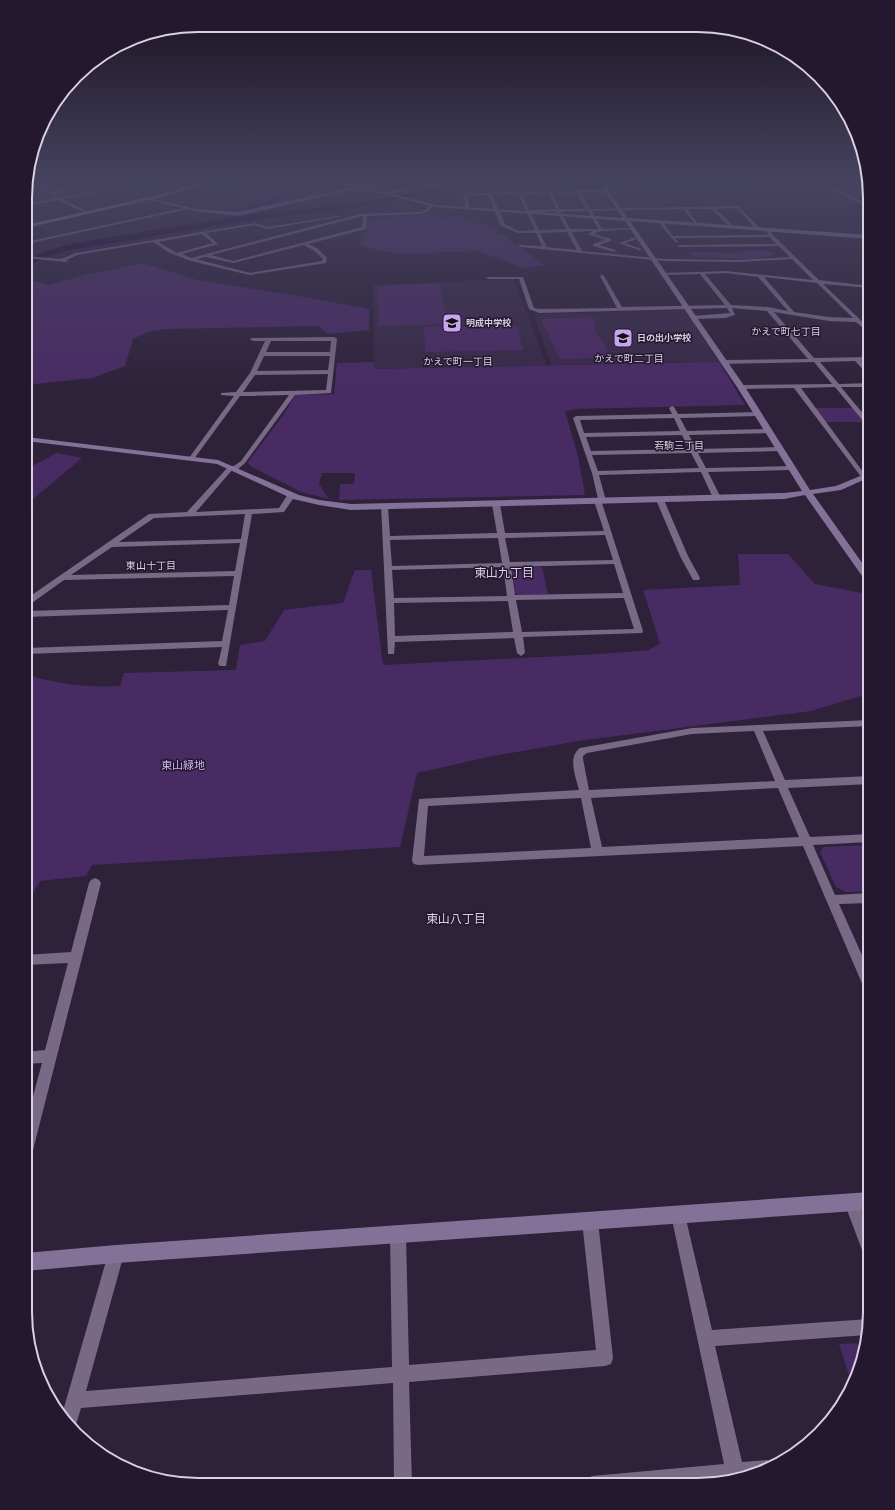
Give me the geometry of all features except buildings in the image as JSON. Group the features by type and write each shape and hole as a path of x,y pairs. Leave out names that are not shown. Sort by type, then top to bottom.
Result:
{"street":[{"path":"60,261 79,253"},
{"path":"88,258 115,253"},
{"path":"191,259 211,253"},
{"path":"205,255 233,262 267,253"},
{"path":"177,254 250,274 325,261 319,253"},
{"path":"596,253 654,260 739,261 793,258"},
{"path":"620,253 623,256"},
{"path":"648,253 694,317 759,414 791,468 863,571"},
{"path":"788,253 863,326"},
{"path":"686,256 689,260"},
{"path":"32,258 75,261"},
{"path":"664,274 726,272 863,287"},
{"path":"694,317 732,314 729,306 702,273"},
{"path":"602,276 620,309"},
{"path":"760,276 794,314"},
{"path":"488,278 521,278 532,308 536,311 729,306 768,309 829,319 857,320"},
{"path":"768,309 837,385 863,417"},
{"path":"223,394 329,392 334,339 254,339"},
{"path":"192,458 254,373 269,339"},
{"path":"262,354 332,354"},
{"path":"856,359 863,367"},
{"path":"724,362 863,359"},
{"path":"254,373 331,372"},
{"path":"741,387 863,385"},
{"path":"796,386 863,471"},
{"path":"189,515 234,468 243,462 293,393"},
{"path":"672,408 717,498"},
{"path":"390,640 639,631 608,532 600,501 595,472 576,418 572,412"},
{"path":"576,418 759,414"},
{"path":"582,435 769,431"},
{"path":"32,440 192,458 234,468 291,496 328,504 384,507 784,496 809,494 838,488 863,478"},
{"path":"588,453 780,449"},
{"path":"595,472 703,471 791,468"},
{"path":"32,599 152,516 281,510 291,496"},
{"path":"660,500 684,556 696,578"},
{"path":"496,504 521,653"},
{"path":"384,507 387,538 391,652"},
{"path":"223,664 248,512"},
{"path":"387,538 608,532"},
{"path":"111,545 243,541"},
{"path":"388,568 617,562"},
{"path":"63,578 238,573"},
{"path":"390,601 628,595"},
{"path":"32,614 233,607"},
{"path":"32,651 226,644"},
{"path":"597,852 577,756 584,750 684,732 863,723"},
{"path":"757,728 831,900 863,962"},
{"path":"863,780 423,802 418,861 863,838"},
{"path":"32,1127 95,883"},
{"path":"831,900 863,898"},
{"path":"32,960 76,958"},
{"path":"32,1057 50,1056"},
{"path":"32,1261 116,1254 863,1201"},
{"path":"851,1202 863,1234"},
{"path":"678,1215 735,1473"},
{"path":"75,1400 399,1373 605,1358 590,1221"},
{"path":"398,1235 399,1373 403,1478"},
{"path":"70,1418 116,1254"},
{"path":"705,1339 863,1327"},
{"path":"683,1478 732,1474"}],"shaded area":[{"name":"明成中学校","path":"513,279 547,365 374,369 373,285"},
{"name":"日の出小学校","path":"685,310 719,362 551,365 534,314"}],"green space":[{"path":"484,253 528,253 545,265 525,268"},
{"path":"689,253 775,253 757,259 691,257"},
{"path":"143,263 197,280 369,309 369,330 328,334 318,326 165,329 148,332 133,339 125,366 92,378 32,384 32,281 49,285 85,275"},
{"path":"440,283 447,324 378,326 378,286"},
{"path":"593,317 596,333 604,343 610,358 560,359 541,319"},
{"path":"517,326 523,350 425,352 424,327"},
{"path":"374,362 374,369 719,362 745,405 576,409 565,411 578,456 585,495 339,500 340,484 354,484 355,473 322,473 319,484 329,499 301,492 250,466 248,462 284,414 295,395 334,394 337,363"},
{"path":"814,408 854,408 863,418 863,422 824,422"},
{"path":"57,453 82,458 32,500 32,466"},
{"name":"東山緑地","path":"738,554 788,554 815,584 863,593 863,695 811,711 578,741 488,757 417,773 400,847 92,865 86,876 40,881 32,893 32,676 60,683 84,686 120,686 124,673 236,670 240,645 265,641 284,610 343,603 355,570 371,570 383,665 600,654 649,650 660,643 643,590 740,585"},
{"path":"515,567 542,567 548,594 519,595 515,593 512,569"},
{"path":"863,845 863,891 846,892 836,887 820,852 823,847"},
{"path":"860,1343 849,1377 839,1344"}],"waterway":[{"path":"32,261 48,253"}],"place":[{"name":"明成中学校","path":"452,323"},
{"name":"日の出小学校","path":"623,338"}],"district":[{"name":"かえで町七丁目","path":"786,331"},
{"name":"かえで町二丁目","path":"629,358"},
{"name":"かえで町一丁目","path":"458,361"},
{"name":"若駒三丁目","path":"679,445"},
{"name":"東山十丁目","path":"151,565"},
{"name":"東山九丁目","path":"504,573"},
{"name":"東山八丁目","path":"456,919"}]}
